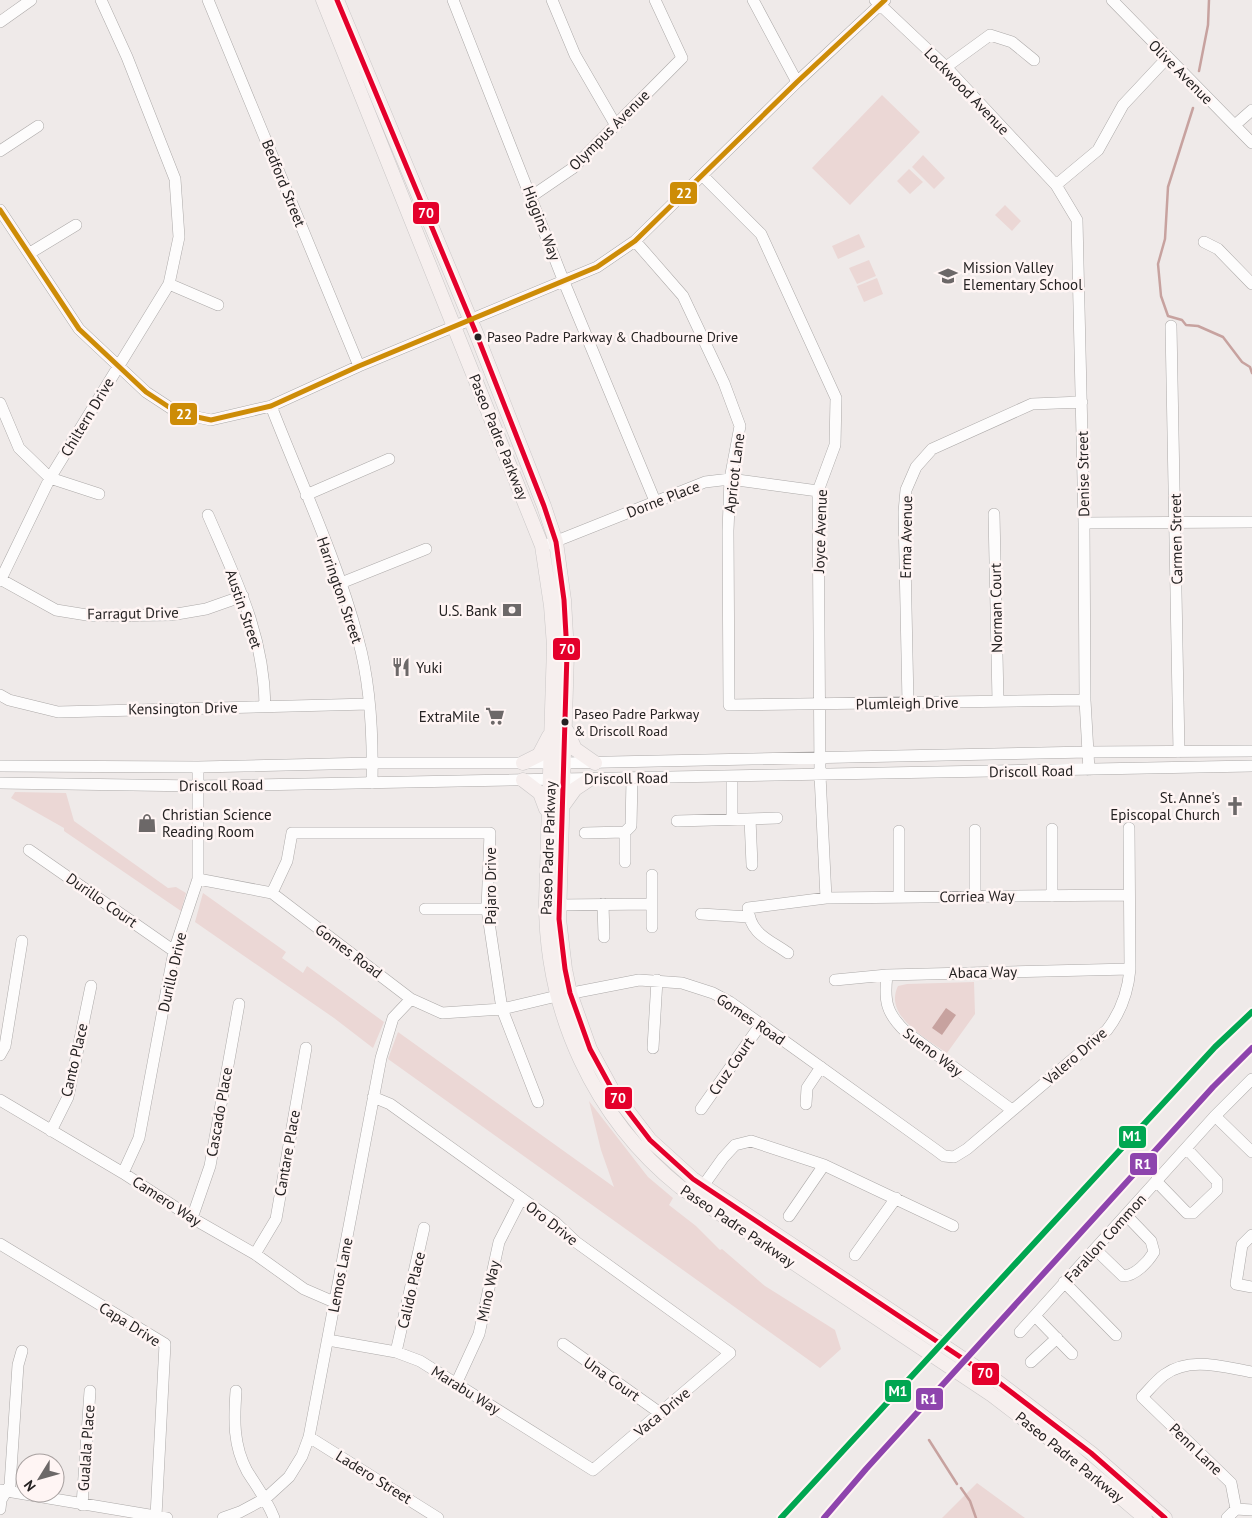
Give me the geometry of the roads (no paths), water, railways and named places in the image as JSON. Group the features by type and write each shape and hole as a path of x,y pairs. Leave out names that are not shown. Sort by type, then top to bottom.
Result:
{"main road":[{"name":"Paseo Padre Parkway","path":"323,0 455,326 549,544"},
{"name":"Paseo Padre Parkway","path":"338,0 470,319 544,506 549,544 564,600 567,653 558,728 556,779 548,816 546,928 564,994 572,1042 590,1079 612,1114 666,1176 700,1202 999,1400 1078,1461 1145,1518"},
{"path":"523,763 539,755 558,728 575,749 595,763"},
{"name":"Paseo Padre Parkway","path":"556,779 562,808 559,905 564,994 590,1049 623,1106 656,1146 703,1186 998,1382 1092,1453 1165,1518"},
{"path":"562,808 574,789 590,779"},
{"path":"523,780 540,793 548,816"},
{"path":"644,1153 686,1184 703,1186"}],"street":[{"path":"0,22 31,0"},
{"name":"Chiltern Drive","path":"0,580 50,478 169,284 179,237 175,179 127,57 101,0"},
{"name":"Bedford Street","path":"208,0 359,366"},
{"name":"Higgins Way","path":"453,0 532,196 564,282 655,501"},
{"path":"552,0 575,55 615,124"},
{"name":"Olympus Avenue","path":"532,196 573,168 682,58 654,0"},
{"path":"754,0 797,82"},
{"name":"Olive Avenue","path":"1114,1 1167,58 1252,143"},
{"path":"0,210 79,329 146,392 178,413 212,420 271,406 359,366 597,267 634,241 880,2"},
{"name":"Lockwood Avenue","path":"880,2 946,67 1056,185"},
{"path":"946,67 990,35 1012,42 1034,60"},
{"path":"1056,185 1098,150 1123,105 1167,58"},
{"path":"1235,125 1252,110"},
{"path":"0,151 38,126"},
{"name":"Joyce Avenue","path":"702,176 761,234 836,398 835,445 818,491 820,775 826,898"},
{"name":"Denise Street","path":"1056,185 1077,220 1082,402 1085,700 1089,770"},
{"path":"30,253 76,225"},
{"name":"Apricot Lane","path":"634,241 683,296 724,383 740,426 730,479 728,531 729,705"},
{"path":"1204,242 1218,249 1252,284"},
{"path":"169,284 218,305"},
{"name":"Carmen Street","path":"1171,326 1179,752"},
{"name":"Erma Avenue","path":"908,703 904,512 906,490 916,467 932,449 1032,404 1082,402"},
{"path":"0,403 20,448 50,478 99,494"},
{"name":"Harrington Street","path":"271,406 341,583 359,640 369,704 372,783"},
{"path":"306,495 389,459"},
{"name":"Dorne Place","path":"549,544 705,482 730,479 818,491"},
{"name":"Norman Court","path":"994,514 998,701"},
{"name":"Austin Street","path":"208,515 242,596 257,638 264,673 265,706"},
{"path":"1084,523 1252,522"},
{"path":"341,583 426,549"},
{"name":"Farragut Drive","path":"0,580 56,610 92,616 171,615 206,609 242,596"},
{"name":"Kensington Drive","path":"0,695 9,700 58,712 369,704"},
{"name":"Plumleigh Drive","path":"729,705 1085,700"},
{"name":"Driscoll Road","path":"0,766 198,767 372,763 595,763 1089,752 1252,751"},
{"name":"Driscoll Road","path":"0,784 198,786 1252,766"},
{"name":"Durillo Drive","path":"123,1173 139,1138 174,951 198,879 198,767"},
{"path":"732,776 732,820"},
{"path":"584,833 625,832 631,826 632,779"},
{"path":"677,821 776,818"},
{"path":"750,819 752,865"},
{"name":"Valero Drive","path":"954,1157 968,1149 1106,1030 1116,1017 1129,986 1129,828"},
{"path":"1052,829 1052,896"},
{"path":"975,830 975,896"},
{"path":"898,831 899,897"},
{"path":"625,832 625,862"},
{"name":"Pajaro Drive","path":"272,893 287,861 292,833 490,833 487,910 502,1009 538,1102"},
{"name":"Durillo Court","path":"29,850 174,951"},
{"path":"652,876 652,927"},
{"name":"Gomes Road","path":"198,879 272,893 411,999 442,1013 502,1009 564,994 639,980 682,983 713,993 761,1024 944,1156 954,1157"},
{"name":"Corriea Way","path":"749,918 748,908 826,898 1129,895"},
{"path":"603,904 604,938"},
{"path":"559,905 652,904"},
{"path":"425,909 487,910"},
{"path":"701,914 749,918 749,922 756,930 788,953"},
{"path":"0,1055 5,1046 22,941"},
{"name":"Abaca Way","path":"836,980 887,974 1130,969"},
{"name":"Sueno Way","path":"887,974 884,994 888,1011 895,1021 913,1037 1012,1110"},
{"path":"653,1048 657,980"},
{"name":"Canto Place","path":"51,1131 68,1097 91,986"},
{"name":"Lemos Lane","path":"223,1518 240,1512 266,1498 289,1477 302,1456 309,1437 381,1058 393,1018 411,999"},
{"name":"Cascado Place","path":"192,1218 210,1166 239,1004"},
{"name":"Cruz Court","path":"701,1109 761,1024"},
{"name":"Cantare Place","path":"255,1254 276,1219 306,1048"},
{"path":"806,1104 807,1088 821,1067"},
{"name":"Farallon Common","path":"1020,1332 1215,1116 1251,1084"},
{"name":"Oro Drive","path":"373,1097 390,1104 556,1223 576,1242 730,1353"},
{"name":"Camero Way","path":"0,1100 123,1173 192,1218 255,1254 304,1289 334,1302"},
{"path":"1215,1116 1252,1152"},
{"path":"703,1186 735,1145 751,1141 824,1165 953,1226"},
{"path":"1156,1181 1188,1213 1193,1213 1218,1190 1218,1181 1186,1148"},
{"path":"788,1216 824,1165"},
{"path":"855,1255 896,1198"},
{"name":"Mino Way","path":"456,1384 479,1334 498,1242 521,1199"},
{"path":"1094,1249 1123,1276 1134,1273 1150,1258 1154,1252 1153,1244 1126,1214"},
{"name":"Calido Place","path":"396,1352 424,1228"},
{"path":"1252,1235 1242,1245 1236,1284 1252,1288"},
{"name":"Capa Drive","path":"0,1244 165,1344 162,1517"},
{"path":"1064,1282 1116,1334"},
{"path":"1034,1316 1072,1354"},
{"path":"1031,1362 1057,1338"},
{"name":"Marabu Way","path":"328,1340 396,1352 420,1361 593,1470"},
{"name":"Una Court","path":"563,1344 660,1413"},
{"path":"0,1509 4,1491 10,1485 18,1365 22,1351"},
{"name":"Vaca Drive","path":"593,1470 730,1353"},
{"name":"Penn Lane","path":"1236,1509 1231,1483 1142,1397 1164,1375 1184,1364 1210,1364 1252,1372"},
{"name":"Gualala Place","path":"82,1505 90,1391"},
{"path":"236,1391 234,1425 237,1447 247,1470 266,1498 274,1518"},
{"name":"Ladero Street","path":"309,1437 436,1517"},
{"path":"4,1491 162,1517"},
{"path":"1227,1518 1236,1509 1252,1510"}],"waterway":[{"path":"1199,71 1208,25 1209,0"},
{"path":"1193,108 1168,187 1165,239 1158,264 1161,296 1168,316 1182,320 1186,325 1198,326 1223,337 1242,362 1250,367 1252,373"},
{"path":"929,1440 957,1484"},
{"path":"961,1488 970,1501 976,1518"}],"railway":[{"path":"824,1518 866,1469 1213,1087 1252,1048"}],"place":[{"name":"Mission Valley Elementary School","path":"948,276"},
{"name":"Paseo Padre Parkway & Chadbourne Drive","path":"478,337"},
{"name":"U.S. Bank","path":"512,610"},
{"name":"Yuki","path":"401,667"},
{"name":"ExtraMile","path":"495,716"},
{"name":"Paseo Padre Parkway & Driscoll Road","path":"565,722"},
{"name":"St. Anne's Episcopal Church","path":"1235,806"},
{"name":"Christian Science Reading Room","path":"147,823"}]}
